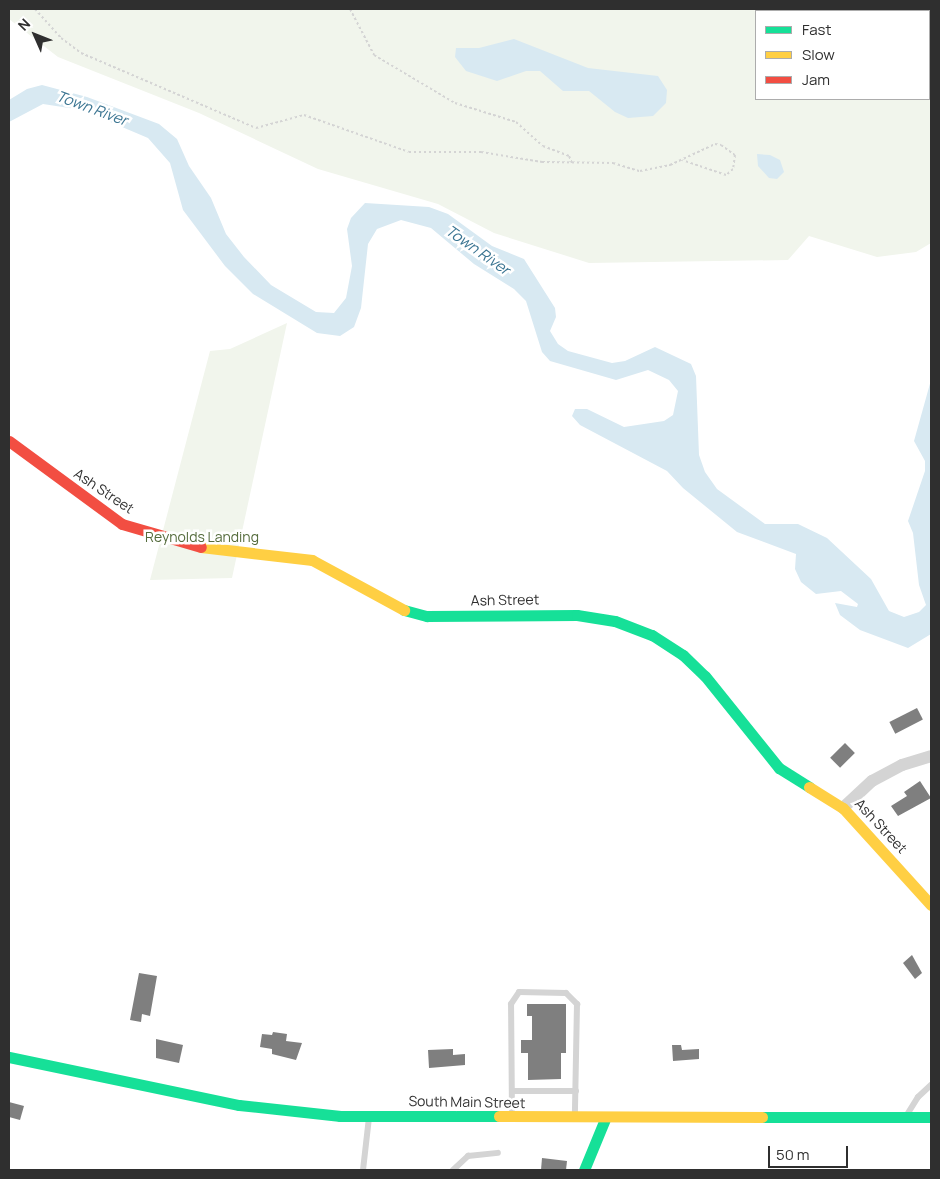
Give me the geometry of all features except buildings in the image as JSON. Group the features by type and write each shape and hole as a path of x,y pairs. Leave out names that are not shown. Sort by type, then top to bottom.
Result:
{"street":[{"name":"Ash Street","path":"9,441 122,524 195,546 312,560 394,607 427,616 578,615 615,622 652,635 683,655 704,676 779,768 843,808 931,905"},
{"path":"843,808 872,781 902,765 931,756"},
{"name":"South Main Street","path":"9,1057 239,1105 369,1116 574,1119 931,1117"},
{"path":"584,1170 605,1118"}],"lane":[{"path":"512,1118 511,1004 519,992 566,993 573,997 577,1004 574,1119"},
{"path":"906,1117 918,1097 931,1085"},
{"path":"512,1091 576,1091"},
{"path":"363,1170 369,1116"},
{"path":"453,1170 468,1156 498,1152"}],"path":[{"path":"35,9 60,38 81,52 256,128 304,115 409,152 481,152 542,162 613,163 646,171 682,160 715,144 722,145 735,155 733,168 726,176 682,160"},
{"path":"350,9 374,55 455,103 516,122 547,148 569,156 572,163"},
{"path":"657,9 691,9"}],"green space":[{"path":"9,9 931,9 931,243 916,252 877,257 809,236 788,260 589,263 494,233 438,204 318,169 199,113 58,57 9,19"},
{"name":"Reynolds Landing","path":"287,323 232,578 150,580 210,351 230,349"}],"water":[{"path":"514,39 588,68 658,76 667,90 666,103 653,116 628,118 615,112 589,91 563,91 540,71 526,71 497,81 466,71 455,57 456,48 479,48"},
{"name":"Town River","path":"42,85 87,97 159,124 177,139 189,166 211,198 226,234 244,257 271,285 316,312 334,313 346,298 352,266 347,229 351,218 365,203 429,207 448,214 492,246 524,259 555,308 556,317 550,331 558,344 568,351 612,363 625,361 655,347 691,364 696,376 699,455 705,472 717,489 765,524 798,524 827,538 871,579 889,611 904,617 919,612 926,605 919,585 913,533 908,521 925,471 925,461 914,441 931,380 931,634 908,648 860,630 840,615 835,603 857,607 858,604 841,591 816,594 801,582 795,569 796,554 737,532 683,488 667,471 580,425 572,416 575,409 587,409 624,427 664,421 673,415 678,391 669,380 648,370 616,380 550,361 542,352 526,301 514,289 474,264 431,228 401,220 377,229 368,244 361,308 354,327 340,336 317,333 253,294 225,266 183,210 170,163 148,138 82,110 43,104 9,122 9,100 27,89"},
{"path":"757,154 770,155 780,160 784,172 777,179 769,178 758,166"}],"traffic: fast":[{"path":"404,610 427,616 577,615 615,621 652,635 683,655 705,676 779,768 809,787"},
{"path":"9,1057 239,1105 340,1116 499,1116"},
{"path":"762,1117 931,1117"},
{"path":"584,1170 605,1119"}],"traffic: slow":[{"path":"201,547 312,560 404,610"},
{"path":"809,787 843,808 931,905"},
{"path":"499,1116 762,1117"}],"traffic: jam":[{"path":"9,441 122,524 201,547"}]}
